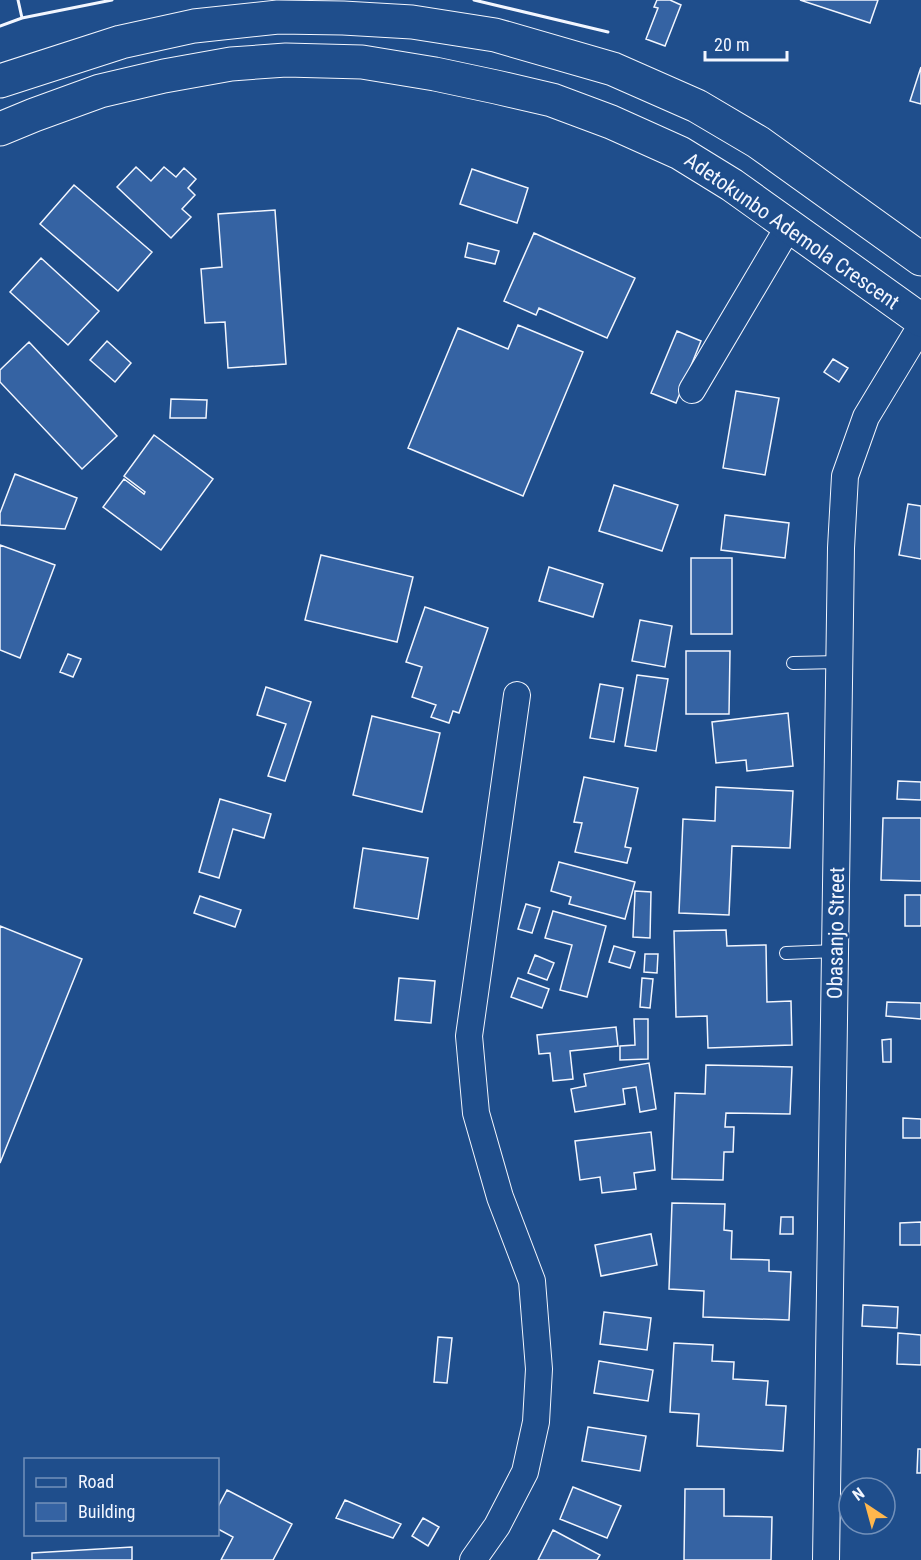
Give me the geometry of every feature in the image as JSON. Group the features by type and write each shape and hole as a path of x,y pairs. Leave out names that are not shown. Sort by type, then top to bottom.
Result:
{"main road":[{"path":"0,81 121,42 194,26 278,17 412,22 495,35 613,69 697,106 758,142 921,259"},
{"name":"Adetokunbo Ademola Crescent","path":"0,129 100,91 231,64 275,61 363,62 445,76 552,100 611,122 680,153 732,185 921,320"}],"street":[{"path":"692,390 789,226"},
{"name":"Obasanjo Street","path":"826,1560 841,548 845,476 866,417 921,326"},
{"path":"473,1560 497,1526 525,1472 537,1422 539,1369 532,1281 500,1197 476,1113 469,1036 517,695"}],"lane":[{"path":"793,663 840,662"},
{"path":"786,953 836,951"}],"building":[{"path":"657,0 670,0 681,5 665,46 646,39 658,8 654,7"},
{"path":"800,0 878,0 870,23"},
{"path":"921,67 921,104 910,101"},
{"path":"136,167 151,181 164,167 176,177 184,168 196,179 188,188 195,195 182,209 191,217 171,238 117,187"},
{"path":"472,169 528,188 517,223 460,204"},
{"path":"74,185 152,252 118,291 40,224"},
{"path":"275,210 286,364 228,368 225,322 205,323 201,269 222,267 218,214"},
{"path":"534,233 635,278 607,338 539,308 536,315 504,301"},
{"path":"468,243 499,251 495,264 465,257"},
{"path":"41,258 99,311 68,345 10,292"},
{"path":"518,325 583,352 523,496 408,448 458,328 508,349"},
{"path":"677,331 701,341 676,403 651,393"},
{"path":"107,341 131,363 115,382 90,360"},
{"path":"29,342 117,436 82,469 0,382 0,370"},
{"path":"833,359 848,368 839,382 824,372"},
{"path":"736,391 779,398 765,475 723,468"},
{"path":"171,399 207,400 206,418 170,418"},
{"path":"154,435 213,479 161,550 103,507 124,479 144,494 145,492 124,476"},
{"path":"15,474 77,498 65,529 0,525 0,513"},
{"path":"614,485 678,505 662,551 599,531"},
{"path":"908,504 921,506 921,559 899,555"},
{"path":"725,515 789,523 785,558 721,550"},
{"path":"0,545 55,565 20,658 0,650"},
{"path":"321,555 413,577 397,642 305,620"},
{"path":"691,558 732,558 732,634 691,634"},
{"path":"549,567 603,584 593,617 539,601"},
{"path":"425,607 488,628 459,713 453,711 449,723 431,717 436,705 412,697 422,667 406,662"},
{"path":"640,620 672,626 665,667 632,661"},
{"path":"686,651 730,651 729,714 686,714"},
{"path":"68,654 81,659 73,677 60,672"},
{"path":"637,675 668,679 656,751 625,746"},
{"path":"600,684 623,688 614,742 590,738"},
{"path":"266,687 311,702 285,781 268,776 286,724 257,715"},
{"path":"788,713 793,766 747,771 746,760 716,763 712,722"},
{"path":"372,716 440,733 422,812 353,795"},
{"path":"584,777 638,788 625,847 631,848 627,863 575,852 582,823 574,822"},
{"path":"898,781 921,782 921,800 897,799"},
{"path":"716,787 793,791 790,848 732,846 729,915 679,913 683,819 715,821"},
{"path":"220,799 271,814 264,838 233,829 219,878 199,872"},
{"path":"883,818 921,818 921,881 881,880"},
{"path":"363,848 428,858 418,919 354,908"},
{"path":"559,862 635,882 625,919 569,904 571,897 551,891"},
{"path":"635,891 651,892 650,938 633,937"},
{"path":"905,895 921,895 921,926 905,926"},
{"path":"200,896 241,910 235,927 194,913"},
{"path":"526,904 540,908 532,933 518,929"},
{"path":"553,911 606,926 587,997 560,990 572,945 545,938"},
{"path":"0,926 82,959 0,1163"},
{"path":"726,930 727,946 766,945 767,1002 791,1001 792,1045 708,1048 707,1016 676,1017 674,931"},
{"path":"614,946 635,952 630,968 609,962"},
{"path":"645,954 658,954 657,973 644,972"},
{"path":"535,955 554,963 547,980 528,973"},
{"path":"399,978 435,981 431,1023 395,1020"},
{"path":"518,978 549,989 542,1008 511,997"},
{"path":"642,978 653,979 650,1008 640,1007"},
{"path":"887,1002 921,1003 921,1019 886,1016"},
{"path":"634,1019 648,1019 648,1059 620,1060 620,1046 635,1045"},
{"path":"616,1027 618,1046 570,1051 573,1079 553,1081 550,1053 539,1054 537,1035"},
{"path":"891,1039 891,1062 883,1062 882,1040"},
{"path":"649,1063 656,1109 640,1112 636,1087 623,1089 625,1104 575,1112 571,1089 586,1086 584,1074"},
{"path":"706,1065 792,1067 790,1114 726,1113 725,1127 734,1127 733,1152 724,1152 723,1180 672,1179 675,1093 705,1094"},
{"path":"903,1118 921,1119 921,1138 903,1138"},
{"path":"651,1132 655,1170 634,1173 636,1189 602,1193 600,1177 580,1180 575,1141"},
{"path":"672,1203 725,1204 724,1230 732,1231 731,1259 769,1260 769,1271 791,1272 789,1320 703,1317 704,1291 669,1289"},
{"path":"781,1217 793,1217 793,1234 780,1234"},
{"path":"921,1222 921,1245 900,1245 900,1223"},
{"path":"651,1234 657,1265 601,1276 595,1245"},
{"path":"863,1305 898,1307 897,1328 862,1326"},
{"path":"604,1312 651,1318 647,1350 600,1344"},
{"path":"898,1333 921,1335 921,1365 897,1364"},
{"path":"438,1337 452,1338 447,1383 434,1382"},
{"path":"674,1343 713,1345 712,1361 734,1362 733,1379 768,1381 766,1405 786,1406 783,1451 697,1446 699,1414 670,1412"},
{"path":"599,1361 653,1370 648,1401 594,1393"},
{"path":"588,1427 646,1436 640,1471 582,1461"},
{"path":"918,1449 921,1449 921,1473 917,1473"},
{"path":"573,1487 621,1506 607,1538 560,1519"},
{"path":"685,1489 724,1489 724,1516 772,1517 771,1560 684,1560"},
{"path":"227,1490 292,1524 273,1560 221,1560 233,1537 219,1530 219,1505"},
{"path":"345,1500 401,1524 393,1538 336,1518"},
{"path":"423,1518 439,1527 428,1546 412,1536"},
{"path":"553,1530 600,1555 597,1560 538,1560"},
{"path":"132,1547 132,1560 32,1560 32,1553"}],"wall":[{"path":"18,0 22,18"},
{"path":"0,26 22,18 112,0"},
{"path":"474,0 608,32"}]}
